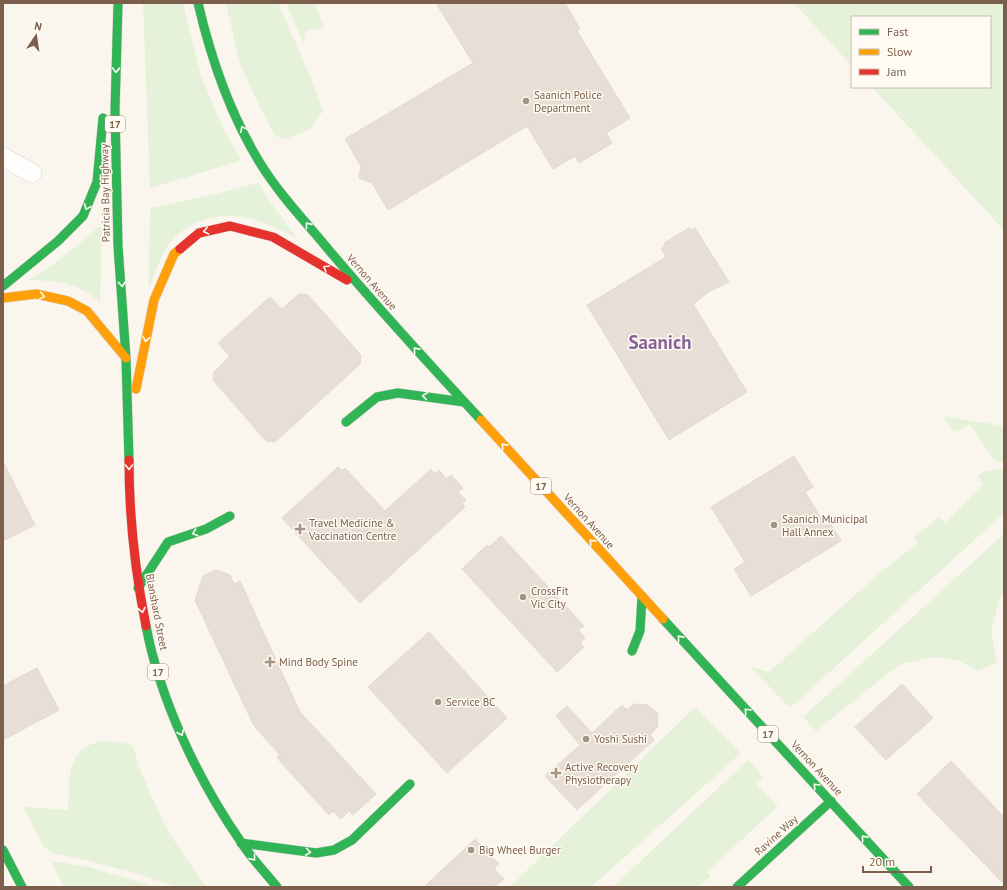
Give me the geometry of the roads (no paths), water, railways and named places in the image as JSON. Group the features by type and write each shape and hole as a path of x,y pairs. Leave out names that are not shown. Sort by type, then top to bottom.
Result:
{"main road":[{"path":"107,81 114,3"},
{"name":"Patricia Bay Highway","path":"118,3 115,111 118,246 126,358"},
{"name":"Vernon Avenue","path":"198,3 204,31 221,82 238,120 261,164 297,212 360,287 464,402 909,887"},
{"path":"3,286 58,241 83,216 97,182 104,112"},
{"path":"129,428 154,300 174,254 199,233 230,226 273,237 360,287"},
{"path":"3,298 36,294 68,301 87,311 126,358"},
{"name":"Blanshard Street","path":"126,358 132,540 138,588 148,638 164,693 186,746 204,782 241,842 277,887"},
{"path":"346,422 378,397 398,393 464,402"},
{"path":"138,588 168,542 206,529 230,516"},
{"path":"632,651 640,631 642,597"},
{"path":"241,842 316,853 334,850 352,840 410,784"},
{"name":"Ravine Way","path":"737,887 831,801"},
{"path":"3,850 22,887"}],"street":[{"path":"3,157 32,173"}],"place":[{"name":"Saanich Police Department","path":"526,101"},
{"name":"Saanich Municipal Hall Annex","path":"774,525"},
{"name":"Travel Medicine & Vaccination Centre","path":"300,529"},
{"name":"CrossFit Vic City","path":"523,597"},
{"name":"Mind Body Spine","path":"270,662"},
{"name":"Service BC","path":"438,702"},
{"name":"Yoshi Sushi","path":"586,739"},
{"name":"Active Recovery Physiotherapy","path":"556,773"},
{"name":"Big Wheel Burger","path":"471,850"}],"district":[{"name":"Saanich","path":"660,342"}]}
